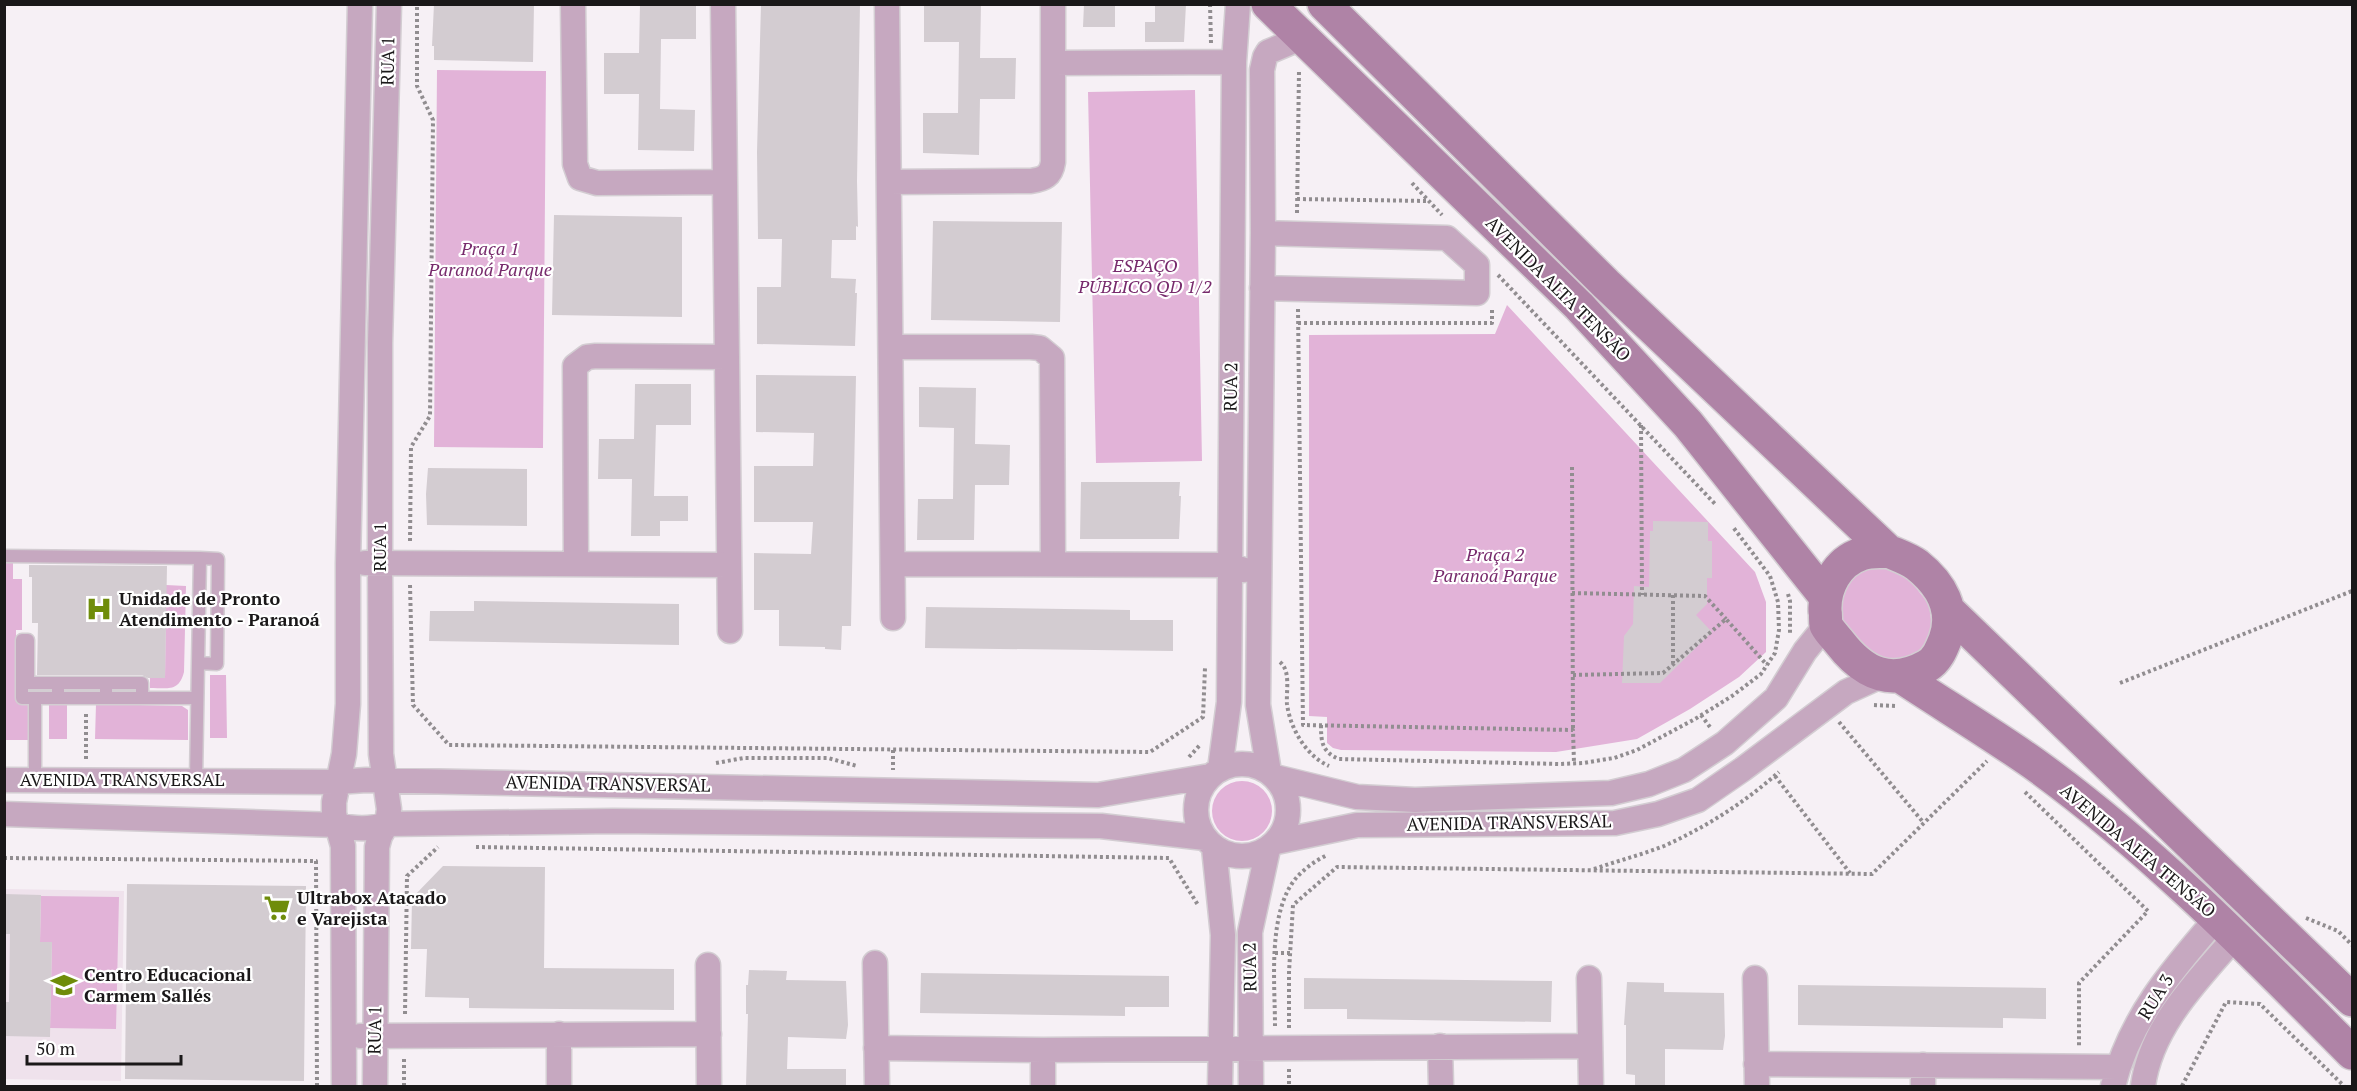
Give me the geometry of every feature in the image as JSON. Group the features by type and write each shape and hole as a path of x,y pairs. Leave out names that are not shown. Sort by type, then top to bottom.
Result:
{"street":[{"name":"RUA 1","path":"344,1086 343,846 334,802 344,754 348,704 348,564 360,4"},
{"name":"RUA 1","path":"375,1086 377,847 387,824 389,809 381,744 380,343 389,4"},
{"path":"573,4 575,164 576,173 580,178 597,183 725,182"},
{"path":"723,4 730,631"},
{"path":"887,4 893,618"},
{"path":"889,182 1031,181 1048,176 1052,171 1053,162 1053,4"},
{"name":"RUA 2","path":"1215,773 1229,702 1223,62 1238,4"},
{"name":"AVENIDA ALTA TENSÃO","path":"1268,4 1579,306 1688,424 1825,610"},
{"name":"AVENIDA ALTA TENSÃO","path":"1324,4 1606,284 1888,551"},
{"name":"RUA 2","path":"1272,774 1258,705 1263,63 1268,52 1301,38"},
{"path":"1053,63 1223,62"},
{"path":"1262,288 1477,293 1477,265 1447,238 1263,233"},
{"path":"891,347 1031,347 1040,348 1052,358 1053,564"},
{"path":"576,564 575,366 587,357 596,356 727,357"},
{"path":"1888,551 1916,564 1943,594 1950,626 1939,655 1889,691 1848,653 1825,610 1838,569 1850,559 1863,553 1888,551"},
{"path":"348,564 729,565"},
{"path":"893,564 1229,565 1259,575"},
{"name":"AVENIDA TRANSVERSAL","path":"4,780 337,782 386,780 1098,795 1215,773 1245,764 1257,766 1272,774 1357,796 1415,800 1611,793 1648,784 1684,770 1725,743 1776,698 1805,651 1825,610"},
{"name":"AVENIDA ALTA TENSĀO","path":"1948,610 2352,1000"},
{"name":"AVENIDA TRANSVERSAL","path":"4,814 337,825 357,829 372,829 387,824 613,820 1101,826 1210,843 1227,854 1241,857 1255,855 1272,846 1357,825 1615,823 1658,814 1698,800 1846,692 1889,691"},
{"name":"AVENIDA ALTA TENSĀO","path":"1889,691 2034,764 2123,834 2227,927 2352,1053"},
{"path":"1210,843 1198,826 1196,806 1202,787 1215,773"},
{"path":"1272,774 1286,795 1289,816 1284,830 1272,846"},
{"name":"RUA 2","path":"1210,843 1223,935 1220,1086"},
{"name":"RUA 2","path":"1251,1086 1272,1048 1250,932 1272,846"},
{"name":"RUA 3","path":"2116,1077 2142,1016 2159,987 2227,927"},
{"name":"RUA 3","path":"2143,1086 2158,1040 2169,1018 2227,927"},
{"path":"875,963 876,1086"},
{"path":"708,965 709,1086"},
{"path":"1589,978 1591,1086"},
{"path":"1755,978 1756,1075 1923,1076 2079,1066 2116,1077"},
{"path":"559,1034 559,1086"},
{"path":"344,1036 709,1034"},
{"path":"1440,1046 1441,1086"},
{"path":"876,1048 1043,1050 1590,1046"},
{"path":"1043,1050 1043,1086"}],"lane":[{"path":"4,556 218,559 217,664 198,663"},
{"path":"196,780 200,558"},
{"path":"142,698 142,683 28,682 28,640 22,640 22,698 142,698 197,698"},
{"path":"58,682 58,698"},
{"path":"106,683 106,698"},
{"path":"34,698 34,779"}],"path":[{"path":"417,4 417,86 433,120 430,416 411,447 410,563 413,705 449,745 1150,752 1203,717 1205,659"},
{"path":"1210,4 1223,62"},
{"path":"1297,216 1299,65 1307,73"},
{"path":"1404,176 1444,218"},
{"path":"1297,199 1428,201"},
{"path":"1493,280 1493,270 1720,509"},
{"path":"1298,323 1492,323 1492,302"},
{"path":"1298,306 1303,725 1573,730"},
{"path":"1641,425 1642,594"},
{"path":"1572,467 1574,763"},
{"path":"1321,725 1321,742 1324,749 1331,756 1339,759 1574,763 1614,758 1668,735 1732,696 1761,674 1774,653 1779,630 1778,602 1770,576 1732,526"},
{"path":"1787,591 1790,601 1789,637"},
{"path":"2120,683 2352,591"},
{"path":"1572,593 1705,596 1767,665"},
{"path":"1673,595 1673,664"},
{"path":"1573,675 1663,673 1726,619"},
{"path":"1272,661 1278,662 1286,669 1290,718 1299,736 1311,752 1323,763 1332,767"},
{"path":"1844,715 1838,721 1923,822"},
{"path":"86,741 86,759"},
{"path":"1187,759 1201,744"},
{"path":"1272,1048 1289,972 1293,905 1337,867 1872,874 1990,759 1981,753"},
{"path":"709,765 744,758 828,758 863,768"},
{"path":"1589,871 1663,846 1718,819 1747,799 1784,768"},
{"path":"886,775 893,775"},
{"path":"1775,776 1850,874"},
{"path":"2023,791 2148,911 2079,983 2079,1066"},
{"path":"404,1086 407,876 438,847 449,847"},
{"path":"472,847 1169,858 1201,910"},
{"path":"1289,1086 1272,1048 1275,953 1281,910 1297,877 1330,853"},
{"path":"4,858 316,861 317,1086"},
{"path":"2182,1086 2226,1002 2260,1004 2344,1086"}],"shaded area":[{"name":"Centro Educacional Carmem Sallés","path":"5,889 124,891 121,1081 5,1079"}],"green space":[{"name":"Praça 1 Paranoá Parque","path":"437,70 546,71 543,448 434,447"},
{"name":"ESPAÇO PÚBLICO QD 1/2","path":"1195,90 1202,461 1096,463 1088,92"},
{"name":"Praça 2 Paranoá Parque","path":"1507,305 1755,572 1766,602 1766,652 1739,677 1690,709 1637,739 1556,752 1341,750 1333,748 1327,743 1327,717 1309,716 1309,335 1495,334"},
{"path":"4,561 13,561 13,579 22,579 22,630 16,630 16,700 30,701 30,740 5,740"},
{"path":"1867,568 1890,568 1908,578 1929,604 1933,634 1924,650 1896,663 1869,659 1837,617 1843,580"},
{"path":"166,585 186,586 184,672 179,683 172,688 150,688 150,678 165,678"},
{"path":"210,675 226,675 227,738 210,738"},
{"path":"96,704 182,706 188,710 188,740 95,739"},
{"path":"49,705 67,705 67,739 49,739"},
{"path":"1242,781 1259,786 1267,794 1272,811 1267,828 1259,836 1242,841 1225,836 1217,828 1212,811 1217,794 1225,786"},
{"path":"41,896 119,897 116,1029 50,1028 52,943 40,942"}],"building":[{"path":"434,4 534,4 533,62 434,60 434,46 432,46"},
{"path":"640,4 696,4 696,39 661,39 660,109 695,110 694,151 638,150 639,94 604,94 604,53 639,53"},
{"path":"761,4 860,4 858,227 856,226 856,240 832,240 831,278 856,279 855,346 757,344 757,287 781,287 782,239 758,239 757,152"},
{"path":"924,4 981,4 980,58 1016,58 1015,99 980,99 979,155 923,153 923,113 958,113 959,42 924,42"},
{"path":"1084,4 1115,4 1115,27 1083,27"},
{"path":"1155,4 1186,4 1184,42 1145,42 1145,22 1155,22"},
{"path":"554,215 682,217 682,317 552,315"},
{"path":"933,221 1062,222 1060,322 931,320"},
{"path":"756,375 856,376 851,626 842,626 841,650 825,649 825,647 779,646 779,610 754,610 754,553 811,554 813,522 754,522 754,466 813,466 814,433 756,432"},
{"path":"635,384 691,384 691,425 656,425 654,496 688,496 688,521 660,521 660,536 631,536 632,479 598,479 599,439 634,439"},
{"path":"919,387 976,388 975,444 1010,445 1009,485 975,485 974,540 917,540 918,499 953,499 954,428 919,427"},
{"path":"428,468 527,469 527,526 427,525"},
{"path":"1081,482 1180,482 1179,539 1080,539"},
{"path":"1653,521 1708,522 1708,541 1712,541 1712,578 1707,578 1707,604 1696,615 1712,632 1660,683 1622,683 1624,636 1633,624 1634,586 1649,587 1650,531 1653,531"},
{"name":"Unidade de Pronto Atendimento - Paranoá","path":"29,565 167,566 165,678 148,678 142,675 37,675 38,623 32,623 32,577 29,577"},
{"path":"474,601 679,604 679,645 429,641 430,611 474,611"},
{"path":"926,607 1130,610 1130,620 1173,620 1173,651 925,648"},
{"path":"443,866 545,867 544,968 674,969 674,1010 469,1008 469,998 425,997 427,949 411,949 412,898"},
{"path":"127,884 306,886 304,1081 125,1079"},
{"path":"4,894 41,895 40,942 52,942 50,1037 4,1036 4,1002 9,1002 10,934 4,934"},
{"path":"749,970 787,971 786,980 846,981 848,1025 846,1039 788,1037 787,1069 846,1069 846,1086 746,1086 748,1014 746,1014 746,985 748,985"},
{"path":"921,973 1169,976 1169,1007 1125,1007 1125,1016 920,1013"},
{"path":"1304,978 1552,981 1551,1022 1347,1019 1347,1009 1304,1009"},
{"path":"1627,982 1664,983 1664,992 1724,993 1723,1050 1665,1049 1665,1086 1635,1086 1635,1075 1626,1074 1626,1025 1624,1025"},
{"path":"1798,985 2046,988 2046,1019 2003,1018 2003,1028 1798,1025"}],"place":[{"name":"Unidade de Pronto Atendimento - Paranoá","path":"99,609"},
{"name":"Ultrabox Atacado e Varejista","path":"277,908"},
{"name":"Centro Educacional Carmem Sallés","path":"64,985"}]}
